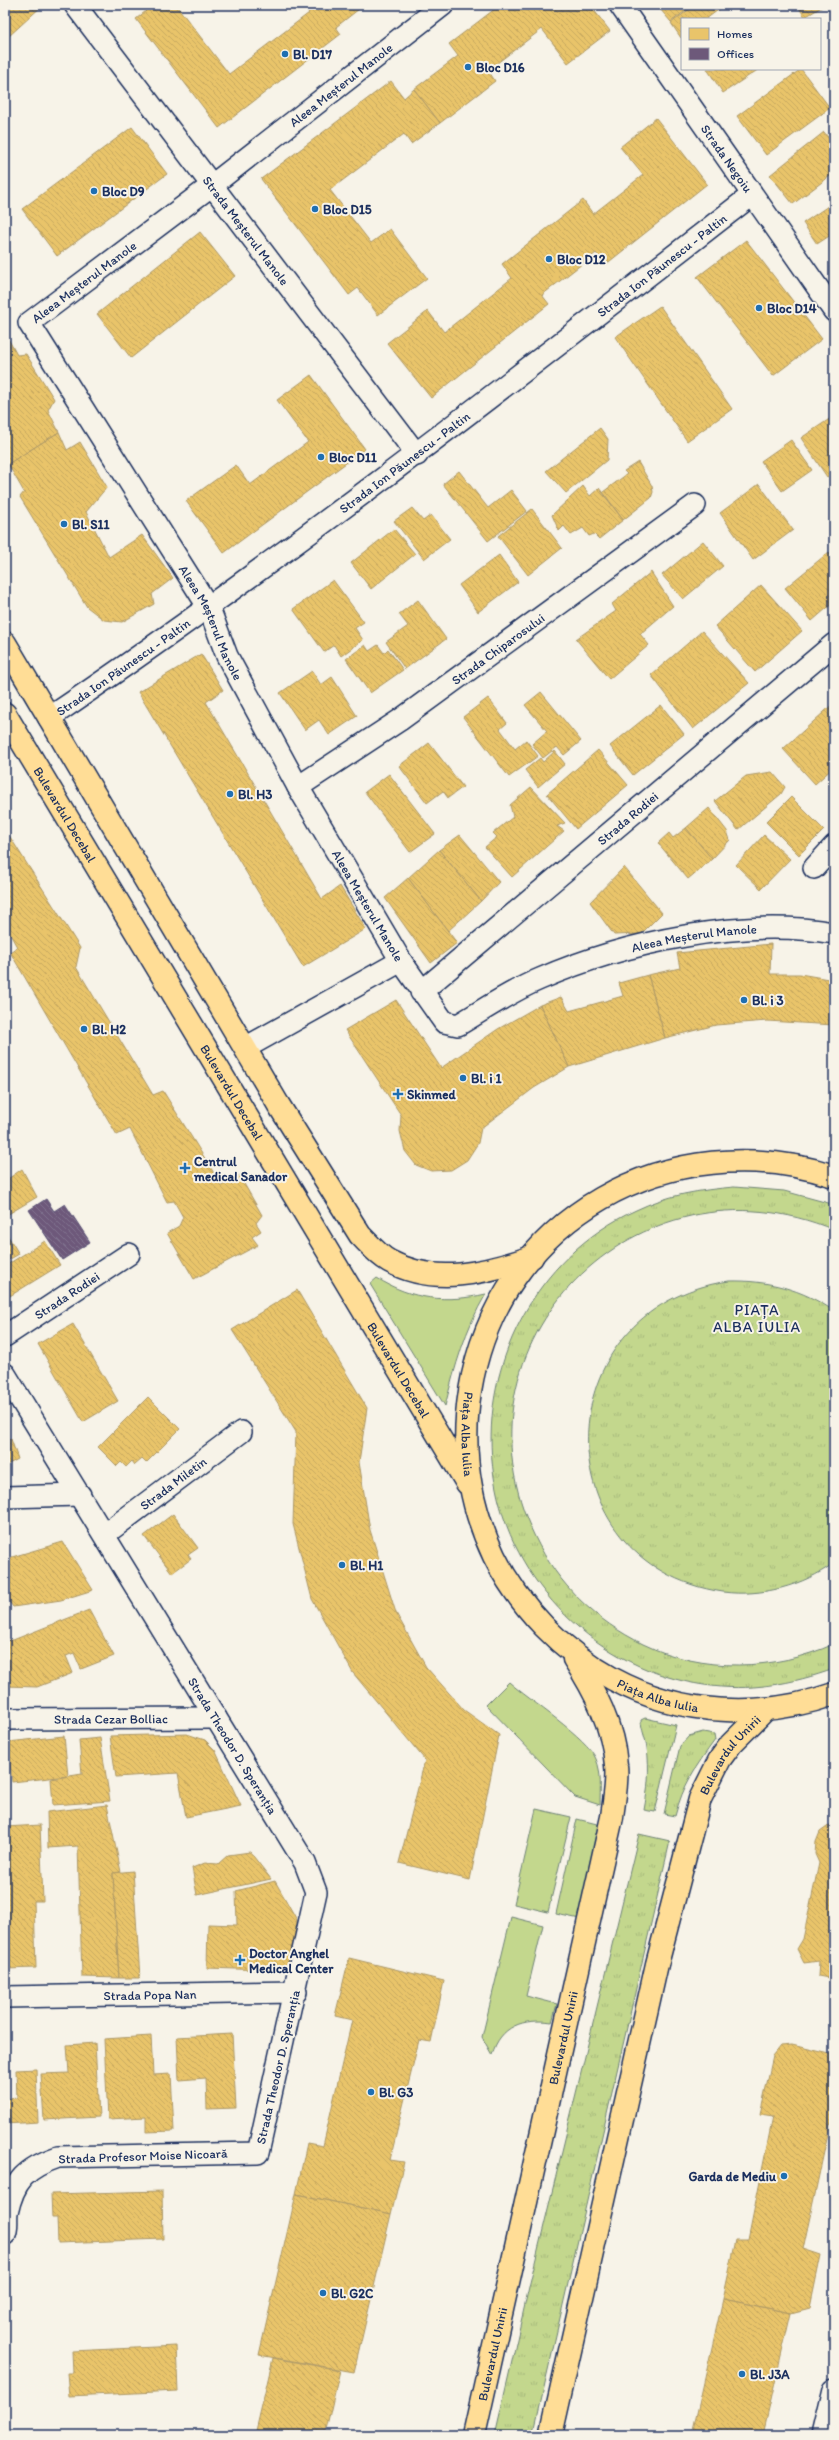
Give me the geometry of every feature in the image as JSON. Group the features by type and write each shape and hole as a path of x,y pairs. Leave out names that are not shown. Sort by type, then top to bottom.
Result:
{"main road":[{"path":"5,643 245,1048 360,1234 384,1258 410,1269 438,1274 459,1274 494,1270 532,1258"},
{"name":"Bulevardul Decebal","path":"7,724 472,1491"},
{"name":"Piața Alba Iulia","path":"834,1176 798,1166 748,1160 712,1161 669,1170 635,1181 597,1201 562,1227 532,1258 513,1282 493,1316 475,1367 468,1406 466,1429 467,1460 472,1491 483,1531 504,1575 532,1614 566,1648 606,1675 650,1695 704,1708 738,1711 766,1709 800,1704 834,1694"},
{"name":"Bulevardul Unirii","path":"474,2435 612,1817 616,1767 614,1746 597,1697 566,1648"},
{"name":"Bulevardul Unirii","path":"550,2435 657,1964 698,1806 709,1777 720,1759 731,1744 766,1709"}],"street":[{"name":"Strada Meșterul Manole","path":"75,5 211,186 417,455"},
{"name":"Aleea Meșterul Manole","path":"443,5 211,186 29,323 209,608 227,656 298,787 401,961 421,992 444,1022 458,1025 540,979 622,951 678,938 732,930 771,927 834,933"},
{"name":"Strada Negoiu","path":"620,5 834,310"},
{"name":"Strada Ion Păunescu - Paltin","path":"49,718 209,608 417,455 752,195"},
{"name":"Strada Chiparosului","path":"298,787 400,720 695,505"},
{"name":"Strada Rodiei","path":"421,992 834,644"},
{"path":"814,868 834,846"},
{"path":"245,1048 401,961"},
{"name":"Strada Rodiei","path":"5,1336 129,1254"},
{"name":"Strada Theodor D. Speranția","path":"5,1374 105,1534 305,1863 316,1892 296,1992 258,2153"},
{"name":"Strada Miletin","path":"105,1534 241,1432"},
{"path":"5,1497 80,1496"},
{"name":"Strada Cezar Bolliac","path":"5,1719 216,1718"},
{"name":"Strada Popa Nan","path":"5,1996 296,1992"},
{"name":"Strada Profesor Moise Nicoară","path":"5,2234 7,2216 16,2186 25,2173 39,2164 58,2157 258,2153"},
{"path":"823,2435 834,2389"}],"green space":[{"path":"734,1187 784,1191 832,1204 834,1230 761,1211 691,1216 628,1240 576,1280 537,1333 514,1396 513,1465 535,1537 555,1571 580,1600 594,1613 626,1635 643,1644 666,1653 690,1660 714,1664 763,1664 811,1653 834,1644 834,1669 802,1679 770,1685 737,1688 704,1685 665,1676 629,1661 596,1641 566,1616 540,1586 519,1553 503,1516 494,1477 491,1436 495,1396 505,1357 521,1320 542,1286 569,1256 600,1230 636,1210 660,1200 684,1194"},
{"path":"377,1278 403,1291 430,1298 443,1299 471,1297 486,1294 466,1335 445,1406 370,1284"},
{"path":"729,1281 757,1282 784,1287 822,1303 834,1311 834,1563 809,1578 795,1584 752,1593 723,1592 663,1572 621,1536 595,1489 588,1436 597,1384 624,1337 668,1301"},
{"path":"509,1682 557,1719 591,1750 598,1764 599,1770 600,1805 575,1797 486,1705"},
{"path":"645,1718 676,1725 655,1812 644,1810 647,1787 648,1756 641,1720"},
{"path":"703,1732 714,1734 715,1740 686,1785 675,1816 664,1814 680,1746 689,1736"},
{"path":"536,1809 571,1817 548,1912 514,1904"},
{"path":"577,1819 601,1825 580,1919 556,1914"},
{"path":"639,1834 670,1841 533,2435 495,2435 529,2287"},
{"path":"511,1917 543,1925 526,1996 557,2004 552,2022 532,2021 514,2026 501,2037 492,2055 482,2037"}],"building: Homes":[{"path":"5,5 43,5 8,37 5,34"},
{"name":"Bl. D17","path":"141,5 176,5 229,74 309,13 304,5 356,5 359,9 336,27 341,34 219,128 136,19 146,11"},
{"name":"Bloc D16","path":"500,5 590,5 610,31 568,63 542,29 488,70 495,81 440,123 414,89 458,56 449,44"},
{"path":"666,5 693,5 671,22 660,9"},
{"path":"695,5 725,5 707,18 681,18 681,38 671,23"},
{"path":"797,5 825,5 805,17"},
{"path":"708,70 758,70 723,93"},
{"path":"800,70 802,70 830,108 766,155 737,116"},
{"name":"Bloc D15","path":"391,81 404,98 414,89 440,123 411,144 404,134 330,190 371,243 390,229 427,278 378,315 358,288 349,295 261,179"},
{"name":"Bloc D12","path":"656,118 707,184 605,265 596,253 542,295 549,304 431,398 387,343 428,311 444,332 512,278 502,264 583,200 593,214 643,175 620,147"},
{"name":"Bloc D9","path":"132,127 167,174 57,256 22,209"},
{"path":"824,132 834,145 834,173 793,204 770,175"},
{"path":"834,202 834,233 817,244 803,223"},
{"path":"200,232 235,276 131,358 97,314"},
{"name":"Bloc D14","path":"746,240 822,339 773,376 697,277"},
{"path":"660,306 732,409 687,441 615,337"},
{"path":"5,333 17,355 26,354 54,399 48,410 59,432 8,464 5,459"},
{"name":"Bloc D11","path":"311,375 365,449 224,553 186,501 236,465 250,485 308,442 277,400"},
{"path":"834,416 834,473 827,477 801,438"},
{"path":"600,428 608,439 607,460 566,493 546,471"},
{"name":"Bl. S11","path":"59,432 67,450 80,442 107,487 86,512 109,557 142,535 173,578 152,594 154,604 122,622 104,620 87,607 20,497 24,492 8,464"},
{"path":"791,440 812,470 782,491 761,461"},
{"path":"638,462 652,486 653,492 651,498 623,520 603,492 627,474 624,471"},
{"path":"459,471 488,508 511,490 527,511 488,541 443,484"},
{"path":"759,484 793,530 753,560 720,513"},
{"path":"583,486 590,496 599,488 623,520 599,539 594,534 589,536 583,528 571,535 564,526 559,531 552,515"},
{"path":"412,508 423,521 431,515 450,539 424,559 394,521"},
{"path":"532,509 562,548 528,575 498,536"},
{"path":"394,529 415,554 371,589 351,563"},
{"path":"703,541 723,566 683,599 662,575"},
{"path":"829,552 834,558 834,602 812,621 785,588"},
{"path":"499,555 518,582 478,612 459,585"},
{"path":"651,572 673,606 640,634 649,645 609,679 576,639 616,611 612,604"},
{"path":"333,580 364,622 355,628 363,640 341,656 334,645 324,652 293,609"},
{"path":"761,585 802,631 755,672 715,626"},
{"path":"418,600 446,639 405,669 386,642 408,626 399,614"},
{"path":"702,631 749,683 693,729 651,675"},
{"path":"365,645 369,651 378,645 384,653 388,649 403,670 370,693 346,659"},
{"name":"Bl. H3","path":"201,654 223,690 206,702 322,899 340,886 366,929 303,967 138,692"},
{"path":"312,671 321,685 332,677 357,716 329,735 319,720 305,730 280,693"},
{"path":"541,692 581,741 564,755 557,747 543,758 532,744 547,731 525,705"},
{"path":"488,698 507,723 500,729 515,749 526,740 538,756 509,777 463,717"},
{"path":"834,703 834,767 815,784 783,749"},
{"path":"661,705 684,734 633,775 610,746"},
{"path":"429,743 463,787 448,798 443,791 427,803 399,766"},
{"path":"598,750 628,785 576,829 547,794"},
{"path":"555,751 565,764 538,787 525,770 540,758 543,762"},
{"path":"772,772 785,787 781,794 738,830 715,801 746,776"},
{"path":"389,774 435,834 410,852 365,792"},
{"path":"531,787 565,823 557,826 564,831 512,877 485,847 497,837 493,833 513,817 510,805"},
{"path":"791,797 824,830 799,855 766,822"},
{"path":"709,808 727,831 730,840 712,859 686,828"},
{"path":"686,828 712,859 688,879 658,843 669,833 673,838"},
{"name":"Bl. H2","path":"5,829 80,948 76,967 153,1095 163,1091 222,1186 239,1175 262,1215 256,1223 261,1231 252,1237 258,1245 194,1279 167,1233 179,1226 183,1217 174,1201 167,1202 130,1129 117,1135 10,952 17,947 5,925"},
{"path":"460,835 499,882 481,901 439,850"},
{"path":"764,835 790,859 761,889 736,865"},
{"path":"439,850 481,901 448,931 408,878"},
{"path":"624,867 662,913 641,934 614,935 590,902"},
{"path":"408,878 457,943 431,963 385,898"},
{"name":"Bl. i 3","path":"771,944 770,974 800,974 834,980 834,1025 767,1021 716,1025 665,1038 648,975 680,968 677,953"},
{"path":"648,975 665,1038 569,1067 540,1005 561,997 569,1011 623,996 619,983"},
{"name":"Bl. i 1","path":"396,1000 441,1068 498,1029 540,1005 569,1067 534,1088 481,1128 478,1143 467,1160 451,1170 431,1171 416,1165 405,1151 400,1131 401,1115 345,1030"},
{"path":"22,1169 37,1197 5,1216 5,1181"},
{"path":"5,1231 19,1254 5,1262"},
{"path":"45,1241 60,1265 5,1299 5,1266"},
{"name":"Bl. H1","path":"297,1290 367,1408 359,1462 370,1530 396,1613 426,1667 464,1710 499,1735 470,1880 399,1863 425,1760 353,1673 312,1599 293,1524 296,1432 232,1330"},
{"path":"73,1324 118,1401 83,1422 38,1344"},
{"path":"148,1397 180,1429 146,1463 142,1459 135,1465 132,1461 126,1467 121,1462 117,1466 98,1447"},
{"path":"11,1439 18,1459 5,1466 5,1440"},
{"path":"173,1514 198,1548 188,1555 191,1559 172,1573 144,1536"},
{"path":"63,1542 93,1590 61,1600 13,1607 5,1596 5,1559"},
{"path":"89,1610 114,1656 81,1669 74,1653 66,1656 73,1673 37,1687 5,1686 5,1640 13,1640"},
{"path":"187,1734 205,1740 215,1750 241,1806 186,1817 178,1773 116,1777 110,1736"},
{"path":"64,1736 68,1776 12,1782 8,1742"},
{"path":"100,1738 110,1801 53,1805 51,1779 82,1774 79,1740"},
{"path":"107,1805 121,1872 113,1873 119,1978 82,1977 78,1846 48,1848 47,1812"},
{"path":"834,1822 834,1979 818,1976 819,1961 804,1963 797,1949 803,1939 819,1863 815,1854 816,1842 820,1832"},
{"path":"40,1825 43,1901 34,1901 36,1968 5,1969 5,1827"},
{"path":"250,1852 271,1879 197,1895 192,1868 205,1863 218,1864 228,1855"},
{"path":"133,1871 140,1978 119,1978 113,1873"},
{"path":"275,1881 297,1920 294,1971 207,1968 208,1924 237,1925 236,1891"},
{"name":"Bl. G3","path":"349,1958 444,1981 431,2042 419,2040 390,2160 404,2162 391,2214 296,2194 307,2143 323,2146 352,2020 335,2016"},
{"path":"232,2034 236,2108 207,2109 206,2078 179,2080 177,2037"},
{"path":"151,2036 153,2075 171,2074 174,2131 146,2132 146,2117 108,2119 104,2039"},
{"path":"95,2043 99,2117 44,2120 41,2074 69,2073 67,2045"},
{"path":"792,2045 834,2055 834,2125 830,2124 803,2249 821,2255 810,2308 791,2313 723,2299 736,2240 748,2240 773,2116 760,2114 773,2056 781,2046"},
{"path":"36,2069 38,2122 5,2124 5,2099 17,2098 16,2070"},
{"path":"162,2191 163,2239 58,2243 57,2218 52,2218 51,2194"},
{"name":"Bl. G2C","path":"296,2194 391,2214 354,2372 259,2355"},
{"name":"Bl. J3A","path":"723,2299 791,2313 763,2435 692,2435"},
{"path":"176,2346 178,2391 69,2396 67,2373 73,2373 72,2351"},
{"path":"273,2358 340,2370 325,2435 255,2435"}],"building: Offices":[{"path":"46,1199 54,1211 65,1204 90,1242 62,1260 29,1210"}],"place":[{"name":"Bl. D17","path":"285,54"},
{"name":"Bloc D16","path":"468,67"},
{"name":"Bloc D9","path":"94,191"},
{"name":"Bloc D15","path":"315,209"},
{"name":"Bloc D12","path":"549,259"},
{"name":"Bloc D14","path":"759,308"},
{"name":"Bloc D11","path":"321,457"},
{"name":"Bl. S11","path":"64,524"},
{"name":"Bl. H3","path":"230,794"},
{"name":"Bl. i 3","path":"744,1000"},
{"name":"Bl. H2","path":"84,1029"},
{"name":"Bl. i 1","path":"463,1078"},
{"name":"Skinmed","path":"398,1094"},
{"name":"Centrul medical Sanador","path":"185,1168"},
{"name":"Bl. H1","path":"342,1565"},
{"name":"Doctor Anghel Medical Center","path":"240,1960"},
{"name":"Bl. G3","path":"371,2092"},
{"name":"Garda de Mediu","path":"784,2176"},
{"name":"Bl. G2C","path":"323,2293"},
{"name":"Bl. J3A","path":"742,2374"}],"district":[{"name":"PIAȚA ALBA IULIA","path":"757,1318"}]}
